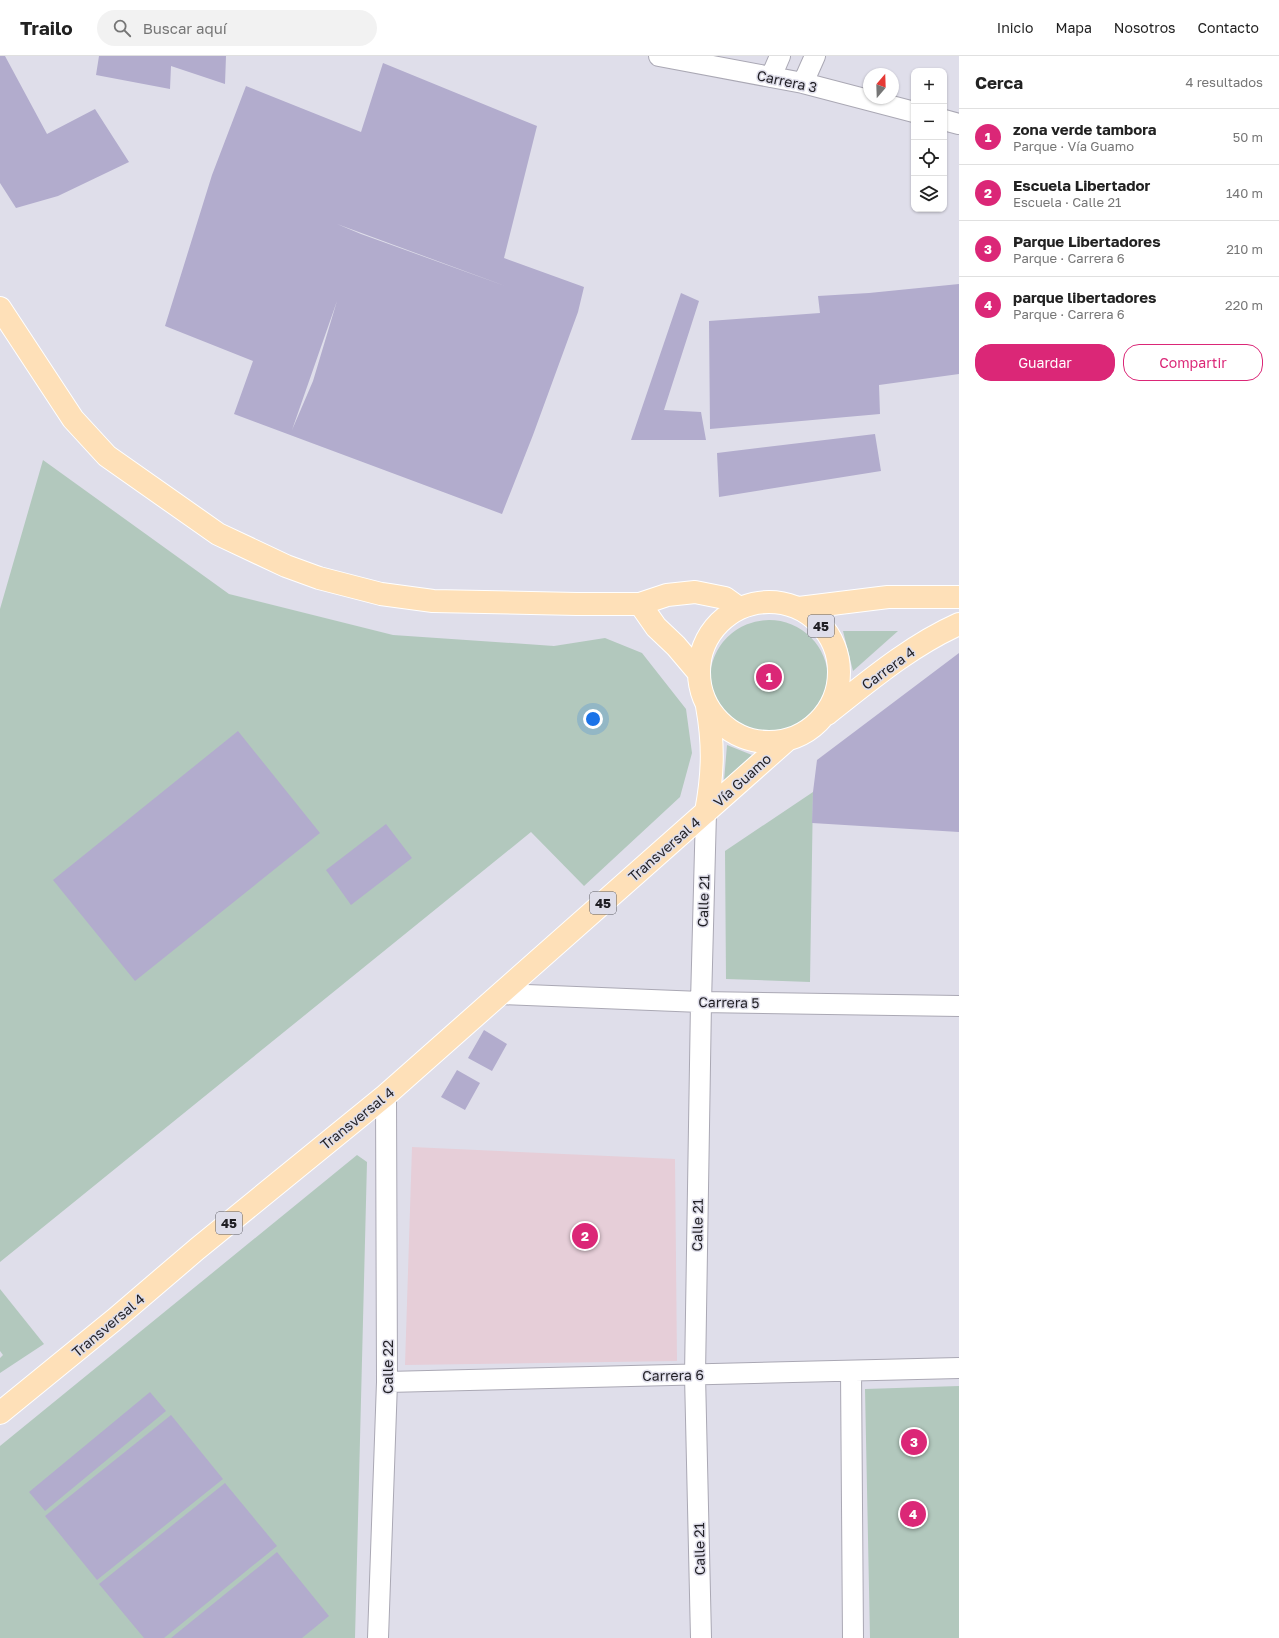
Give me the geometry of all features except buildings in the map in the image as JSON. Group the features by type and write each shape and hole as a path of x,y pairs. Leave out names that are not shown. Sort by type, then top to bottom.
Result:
{"main road":[{"path":"0,308 72,419 107,456 218,534 261,555 319,578 381,594 433,601 640,604 667,595 695,592 725,598 739,608"},
{"name":"45","path":"798,608 817,620 830,638 838,658 839,680 834,700 822,719 800,735 787,740 772,742 756,741 741,737 716,719 707,706 702,694 698,672 701,652 709,634 722,619 739,608 754,603 770,602 798,608 888,598 959,597"},
{"path":"640,604 656,627 676,646 698,672"},
{"name":"Carrera 4","path":"822,719 903,655 942,632 959,624"},
{"name":"Vía Guamo","path":"706,812 712,777 713,760 711,726 707,706"},
{"name":"Vía Guamo","path":"706,812 787,740"},
{"name":"Transversal 4","path":"0,1413 114,1320 196,1249 386,1095 706,812"}],"street":[{"name":"Carrera 3","path":"659,56 803,83 911,111"},
{"path":"772,77 780,56"},
{"path":"803,83 815,56"},
{"path":"947,121 959,124"},
{"name":"Calle 21","path":"701,1638 695,1374 701,1002 706,812"},
{"name":"Carrera 5","path":"500,994 701,1002 959,1006"},
{"name":"Calle 22","path":"378,1638 387,1382 386,1095"},
{"name":"Carrera 6","path":"387,1382 959,1368"},
{"path":"851,1371 853,1638"}],"shaded area":[{"path":"412,1147 675,1159 677,1361 405,1365"}],"green space":[{"path":"43,460 229,594 393,635 554,646 605,638 642,653 686,709 692,753 680,797 584,886 531,832 0,1262 0,609"},
{"path":"769,620 781,621 792,625 811,637 823,656 827,667 827,691 823,702 811,721 792,733 781,737 769,738 757,737 746,733 727,721 715,702 711,691 710,679 711,667 715,656 727,637 746,625 757,621"},
{"path":"843,631 898,631 853,671"},
{"path":"727,745 752,755 724,781"},
{"path":"813,792 810,982 726,979 725,851"},
{"path":"357,1155 367,1162 355,1638 0,1638 0,1446"},
{"path":"0,1289 44,1344 0,1373 0,1358 3,1355 0,1351"},
{"path":"959,1386 959,1638 870,1638 865,1389"}],"place":[{"name":"zona verde tambora","path":"769,677"},
{"name":"Escuela Libertador","path":"585,1236"},
{"name":"Parque Libertadores","path":"914,1442"},
{"name":"parque libertadores","path":"913,1514"}]}
